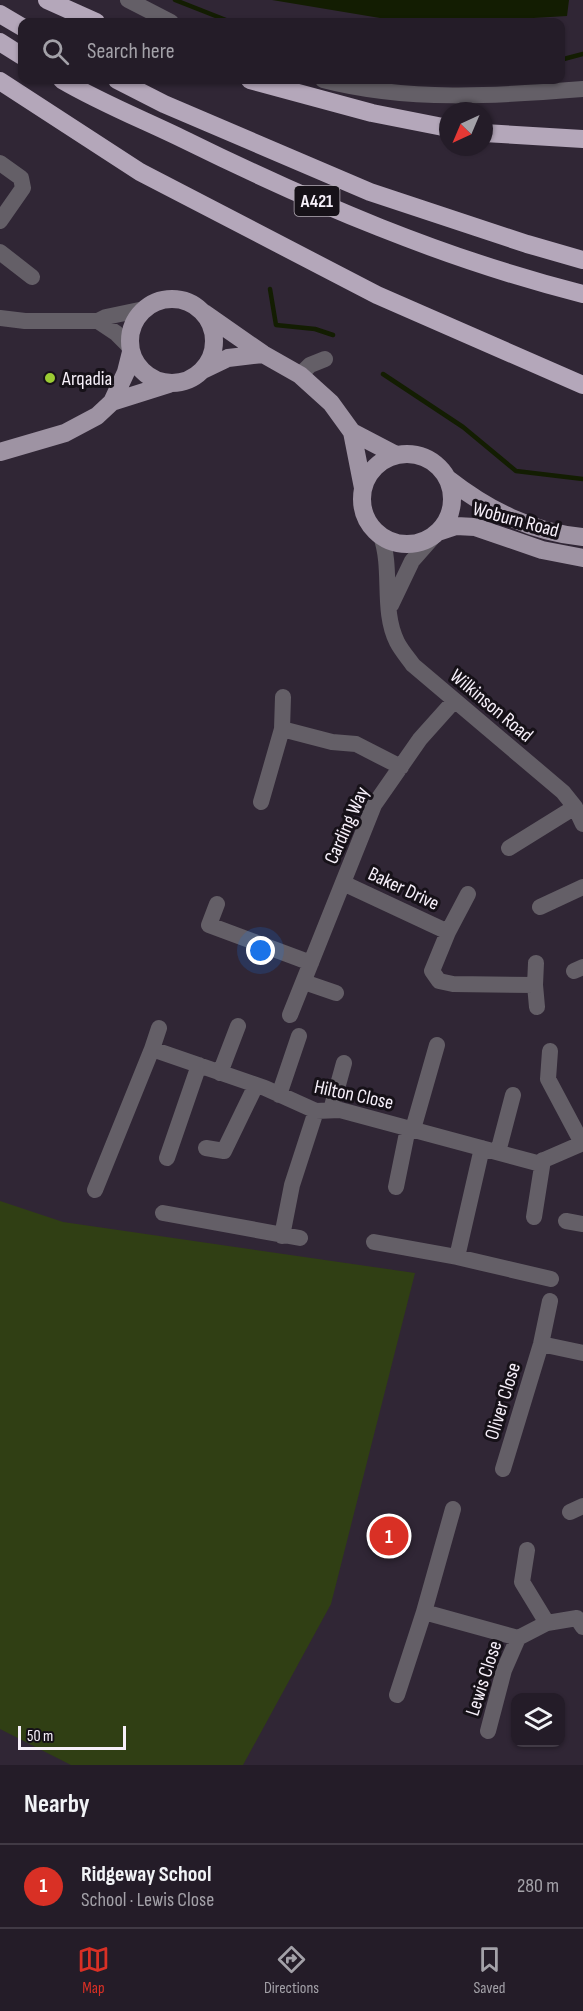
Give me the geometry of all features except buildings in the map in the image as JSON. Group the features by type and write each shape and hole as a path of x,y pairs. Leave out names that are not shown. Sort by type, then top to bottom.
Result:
{"highway":[{"path":"47,0 87,18"},
{"path":"0,14 18,25"},
{"path":"0,42 18,53"},
{"path":"0,81 140,172 377,295 583,385"},
{"name":"A421","path":"70,84 250,172 403,238 519,278 583,294"},
{"name":"A421","path":"125,84 164,104 370,192 583,260"},
{"path":"265,84 372,113 439,126"},
{"path":"493,134 583,139"}],"main road":[{"path":"0,452 65,433 97,416 112,402 126,372 132,326 144,309 155,302 181,299 262,354 300,375 331,403 352,432 363,488 364,515 381,536 394,542 408,544 436,534 447,520 452,506 452,492 447,478 438,466 425,458 411,454 396,455 375,467 363,488"},
{"path":"203,312 210,323 213,347 203,370"},
{"path":"130,350 137,365 147,375 159,381 173,383"},
{"path":"112,402 150,388 194,377 228,358 262,354"},
{"path":"352,432 396,455"},
{"name":"Woburn Road","path":"447,478 482,504 507,517 549,532 583,537"},
{"name":"Woburn Road","path":"436,534 456,526 475,527 542,550 583,558"}],"street":[{"path":"128,0 163,18"},
{"path":"340,84 406,92 496,96 583,89"},
{"path":"0,163 21,178 23,188 0,221"},
{"path":"0,252 32,277"},
{"path":"0,318 25,321 98,321 144,309"},
{"path":"98,321 116,333 130,350"},
{"path":"300,375 310,365 325,359"},
{"path":"389,609 412,561 436,534"},
{"name":"Wilkinson Road","path":"381,536 388,564 389,609 397,642 413,665 563,792 575,807 583,824"},
{"path":"261,802 282,729 283,697"},
{"name":"Carding Way","path":"290,1015 374,805 420,739 454,701"},
{"path":"282,729 313,738 356,744 401,767"},
{"path":"509,848 575,807"},
{"name":"Baker Drive","path":"343,884 448,932"},
{"path":"540,907 583,887"},
{"name":"Baker Drive","path":"468,894 448,932 432,971 439,981 453,984 535,985"},
{"path":"217,904 209,925 311,963"},
{"path":"536,963 537,1006"},
{"path":"304,981 336,993"},
{"path":"220,1073 238,1026"},
{"path":"95,1190 159,1029"},
{"path":"279,1095 299,1036"},
{"path":"396,1187 437,1046"},
{"name":"Hilton Close","path":"152,1049 324,1111 340,1110 537,1163 543,1160"},
{"path":"534,1217 543,1160 582,1143 548,1079 550,1051"},
{"path":"282,1236 292,1185 344,1063"},
{"path":"167,1158 199,1065"},
{"path":"206,1148 224,1151 256,1085"},
{"path":"457,1257 490,1150 513,1095"},
{"path":"163,1213 300,1238"},
{"path":"374,1242 457,1257 551,1279"},
{"name":"Oliver Close","path":"503,1469 542,1344 550,1301"},
{"name":"Oliver Close","path":"542,1344 583,1353"},
{"path":"397,1695 453,1509"},
{"path":"527,1551 522,1582 547,1623"},
{"name":"Lewis Close","path":"424,1611 518,1638"},
{"name":"Lewis Close","path":"488,1731 504,1670 518,1638 547,1623 581,1618"}],"green space":[{"path":"0,1201 63,1222 415,1273 331,1604 243,1765 71,1765 0,1729"}],"shaded area":[{"path":"272,0 569,0 567,16 380,18"}],"waterway":[{"path":"175,0 221,18"},
{"path":"565,59 583,54"},
{"path":"270,289 276,325 315,329 333,335"},
{"path":"383,374 463,427 516,471 583,479"}],"place":[{"name":"Arqadia","path":"50,378"},
{"name":"Ridgeway School","path":"389,1536"}]}
